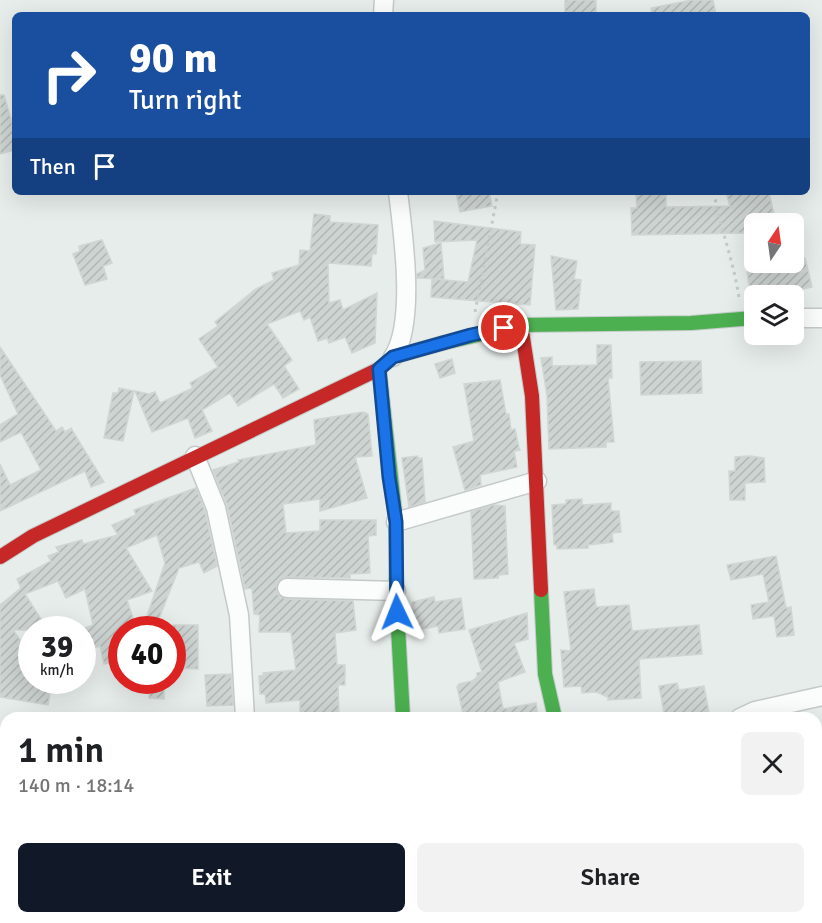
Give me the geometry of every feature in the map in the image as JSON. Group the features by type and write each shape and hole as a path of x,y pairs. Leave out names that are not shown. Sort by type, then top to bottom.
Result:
{"street":[{"path":"398,195 405,242 406,285 399,348 386,363 389,477 396,522 396,591 403,712"},
{"path":"804,318 822,318"},
{"path":"0,557 33,536 386,363 471,335 521,325 691,323 744,319"},
{"path":"521,325 531,381 545,674 554,712"},
{"path":"195,456 216,508 238,615 244,712"},
{"path":"396,522 537,481"},
{"path":"287,588 396,591"},
{"path":"753,712 822,696"}],"path":[{"path":"471,335 497,195"},
{"path":"714,195 719,223 744,305"}],"building":[{"path":"565,0 596,0 596,12 565,12"},
{"path":"692,0 713,0 715,12 652,12 651,8"},
{"path":"0,95 4,95 12,123 12,151 0,154"},
{"path":"457,195 490,195 492,206 460,212"},
{"path":"636,195 666,195 666,207 730,206 727,195 770,195 774,213 744,213 744,233 632,235 631,208 637,208"},
{"path":"314,214 330,216 330,222 378,225 376,254 372,254 371,266 328,263 329,303 340,300 343,310 377,293 375,343 352,353 345,337 329,343 327,338 318,341 310,317 304,320 300,311 267,324 292,360 284,366 299,389 283,398 274,384 238,406 230,393 202,410 212,431 195,438 188,418 152,432 135,391 149,394 155,392 160,403 193,388 190,383 218,367 199,339 218,326 215,322 256,289 274,280 272,273 299,265 300,250 310,251"},
{"path":"434,221 521,232 520,244 535,245 530,305 431,297 432,279 468,282 477,240 435,242"},
{"path":"102,240 112,263 103,266 107,279 85,285 73,254 80,251 79,246"},
{"path":"441,243 444,279 417,278 417,274 425,270 423,248"},
{"path":"551,256 577,261 574,279 581,280 578,309 556,310"},
{"path":"804,258 812,287 804,289 804,285 749,285 747,273 804,273"},
{"path":"597,345 611,345 612,378 608,378 614,442 606,442 606,447 549,449 547,395 541,358 552,357 552,366 597,365"},
{"path":"0,347 56,431 62,427 65,432 71,428 104,482 91,487 85,471 0,511 0,464 10,485 41,470 21,432 0,442 0,425 18,414 0,375"},
{"path":"452,359 455,373 440,378 435,364"},
{"path":"701,361 702,393 641,395 640,362"},
{"path":"500,380 506,414 509,414 511,430 515,429 520,450 514,451 517,467 480,475 481,485 465,490 453,447 474,441 464,384"},
{"path":"119,388 134,391 123,441 104,438 113,393 118,393"},
{"path":"363,412 368,414 372,456 355,457 367,498 320,511 320,499 283,504 286,533 320,531 320,520 376,520 376,535 368,536 370,573 350,574 350,578 287,577 277,583 277,594 286,599 353,601 356,630 335,633 337,665 345,665 345,685 338,685 339,712 300,712 300,700 266,703 265,694 260,694 259,676 264,675 263,673 296,670 291,632 259,632 260,615 254,614 252,588 245,589 227,505 213,470 239,462 238,460 316,445 314,420"},
{"path":"418,456 418,459 422,458 425,502 409,507 402,458"},
{"path":"735,457 764,458 765,482 745,483 745,500 730,500 729,471 735,471"},
{"path":"196,488 205,511 217,566 204,573 199,562 179,568 160,616 147,616 165,563 157,535 126,548 152,591 127,600 132,616 108,616 108,663 104,664 100,646 96,647 96,616 91,616 85,589 66,598 58,581 25,594 39,616 18,616 18,630 13,630 18,637 18,694 50,694 48,705 0,697 0,605 21,588 17,579 51,561 48,556 59,552 56,547 82,540 83,544 118,535 112,525 136,515 134,510"},
{"path":"582,499 582,505 611,503 611,511 619,511 621,532 612,533 613,542 588,545 588,548 557,549 557,545 554,545 552,505 566,504 566,500"},
{"path":"493,505 505,506 508,574 499,575 498,578 474,579 471,512"},
{"path":"776,556 786,608 791,607 794,635 777,637 774,616 753,619 751,605 769,602 763,574 731,580 727,565"},
{"path":"594,589 596,607 629,605 632,631 699,625 702,654 639,659 641,698 608,700 608,697 596,692 582,693 581,686 564,687 561,650 571,651 564,592"},
{"path":"434,597 435,602 461,598 465,629 439,633 438,626 413,631 412,602"},
{"path":"527,613 528,639 514,643 525,672 498,682 503,709 536,703 537,712 463,712 457,687 459,684 472,681 477,677 477,673 482,672 469,630"},
{"path":"186,625 198,625 198,669 186,669"},
{"path":"231,674 233,705 207,706 205,675"},
{"path":"677,683 679,690 704,686 709,712 664,712 659,686"},
{"path":"149,694 164,694 164,699 149,698"}],"traffic: fast":[{"path":"443,343 521,325 691,323 744,319"},
{"path":"379,369 396,522 396,591 403,712"},
{"path":"541,590 545,674 554,712"}],"traffic: jam":[{"path":"521,325 532,396 541,590"},
{"path":"0,557 33,536 379,369 393,357 443,343"}],"route":[{"path":"397,612 396,522 389,477 379,369 393,357 504,328"}]}
